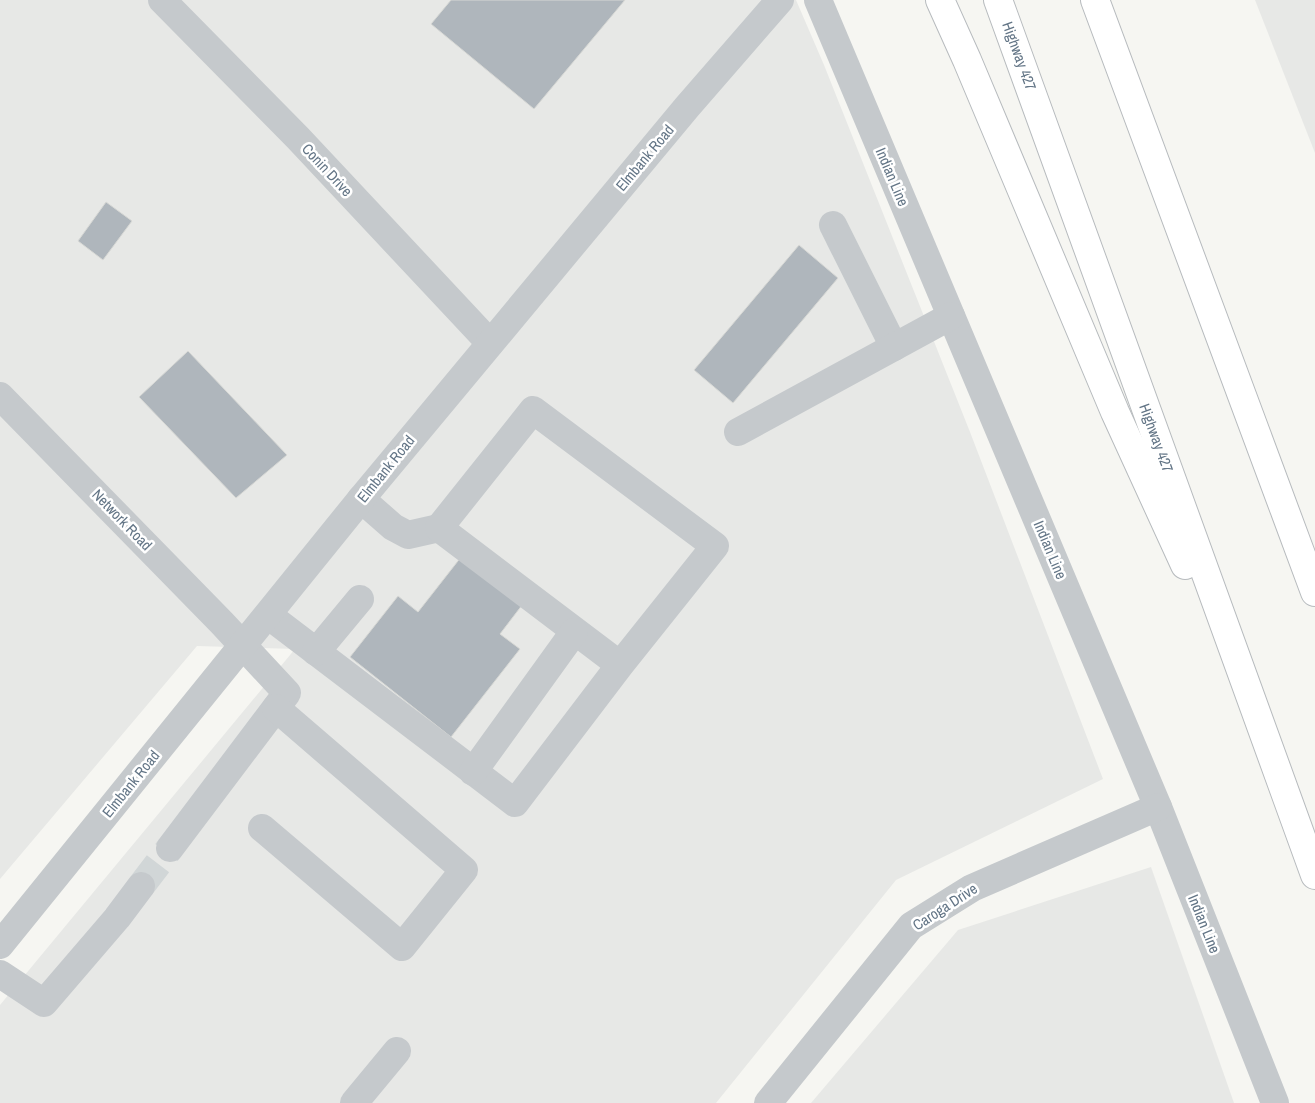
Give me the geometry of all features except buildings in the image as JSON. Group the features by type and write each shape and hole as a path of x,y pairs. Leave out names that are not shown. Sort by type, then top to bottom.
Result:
{"highway":[{"path":"940,0 967,60 1114,412 1262,730"},
{"name":"Highway 427","path":"998,0 1315,875"},
{"path":"1095,0 1315,592"}],"street":[{"name":"Conin Drive","path":"162,0 298,138 490,343"},
{"name":"Elmbank Road","path":"0,945 361,499 687,107 780,0"},
{"name":"Indian Line","path":"818,0 1158,807 1275,1103"},
{"path":"833,225 894,347"},
{"path":"738,432 951,316"},
{"name":"Network Road","path":"0,396 243,645 287,693 276,708"},
{"path":"268,615 515,803 620,666 716,546 533,410 439,528 408,535 393,526 361,499"},
{"path":"439,528 620,666"},
{"path":"316,652 360,599"},
{"path":"474,772 574,632"},
{"path":"170,848 276,708 464,870 402,947 262,828"},
{"name":"Caroga Drive","path":"768,1103 911,926 972,888 1158,807"},
{"path":"0,974 44,1003 141,886"},
{"path":"354,1103 397,1051"}],"shaded area":[{"path":"0,0 796,0 824,65 970,432 1103,779 896,880 716,1103 0,1103 0,1005 295,649 197,646 0,879"},
{"path":"1255,0 1315,0 1315,153"},
{"path":"1151,867 1234,1103 811,1103 958,930"}],"tunnel":[{"path":"141,886 170,848"}]}
